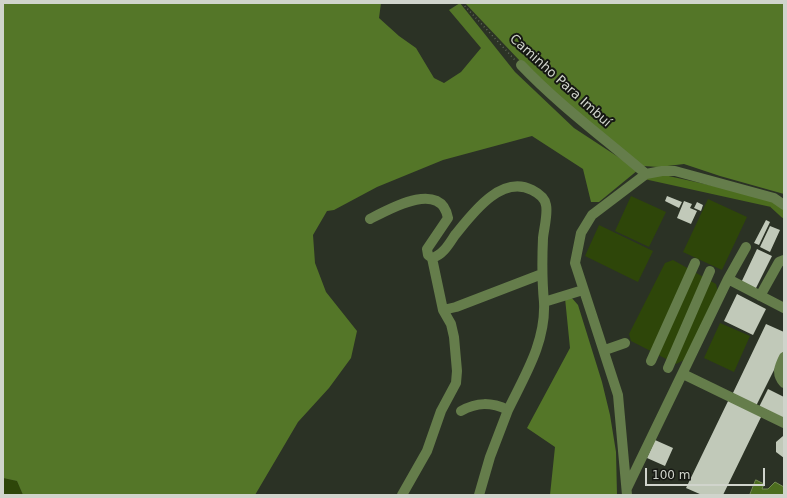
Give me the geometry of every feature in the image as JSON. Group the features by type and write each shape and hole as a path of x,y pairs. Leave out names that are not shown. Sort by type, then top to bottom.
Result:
{"street":[{"name":"Caminho Para Imbuí","path":"521,65 574,115 612,144 646,174"},
{"path":"627,492 618,395 605,350 583,290 575,263 581,233 592,214 646,174 662,170 675,171 774,198 784,205"},
{"path":"432,258 442,252 465,223 485,202 501,190 512,186 525,186 540,194 546,205 542,274 544,328 537,350 508,410 490,457 480,495"},
{"path":"370,219 392,206 432,198 441,202 446,208 448,218 427,249 428,255 432,258 443,310 450,324 454,338 458,371 456,383 439,415 427,450 402,495"},
{"path":"627,492 728,279 746,247"},
{"path":"760,296 779,262 784,260"},
{"path":"651,361 695,263"},
{"path":"668,368 710,272"},
{"path":"443,310 456,307 542,274"},
{"path":"728,279 784,308"},
{"path":"544,302 583,290"},
{"path":"605,350 625,343"},
{"path":"784,357 779,368 779,375 784,383"},
{"path":"683,374 784,423"},
{"path":"461,411 472,405 484,403 499,405 508,410"}],"path":[{"name":"Caminho Para Imbuí","path":"462,3 521,65"}],"shaded area":[{"path":"3,3 381,3 379,18 399,36 416,48 434,78 444,83 461,72 481,48 449,10 460,3 515,72 574,128 638,170 599,202 591,202 583,169 532,136 443,160 377,187 334,210 327,211 313,235 315,263 326,292 357,331 351,358 329,388 298,422 255,495 23,495 17,481 3,478"},
{"path":"465,3 784,3 784,194 684,164 659,167 643,166 575,119"},
{"path":"631,196 666,212 649,247 615,231"},
{"path":"708,199 747,217 722,270 683,252"},
{"path":"599,225 653,251 638,282 585,256"},
{"path":"673,260 716,284 718,292 684,360 676,364 631,341 629,334 665,263"},
{"path":"571,297 578,305 602,382 610,415 616,452 617,495 550,495 555,447 527,428 570,348 565,298"},
{"path":"720,323 750,336 734,372 704,358"},
{"path":"3,478 17,481 23,495 3,495"},
{"path":"756,480 764,484 762,489 768,489 775,482 784,487 784,495 750,495"}],"building":[{"path":"667,196 682,202 679,208 665,201"},
{"path":"684,201 692,204 690,208 697,211 691,224 677,218"},
{"path":"697,202 703,205 701,211 694,208"},
{"path":"766,220 770,222 759,245 754,243"},
{"path":"770,226 780,230 770,252 760,247"},
{"path":"757,249 772,256 754,292 740,285"},
{"path":"737,294 766,309 753,335 724,321"},
{"path":"766,324 784,332 784,350 756,406 732,395"},
{"path":"768,389 784,397 784,421 758,409"},
{"path":"730,397 763,413 723,495 702,495 686,488"},
{"path":"783,436 784,458 776,452 776,442"},
{"path":"655,440 673,448 665,466 647,458"}],"waterway":[{"path":"645,175 772,203 784,214"}]}
